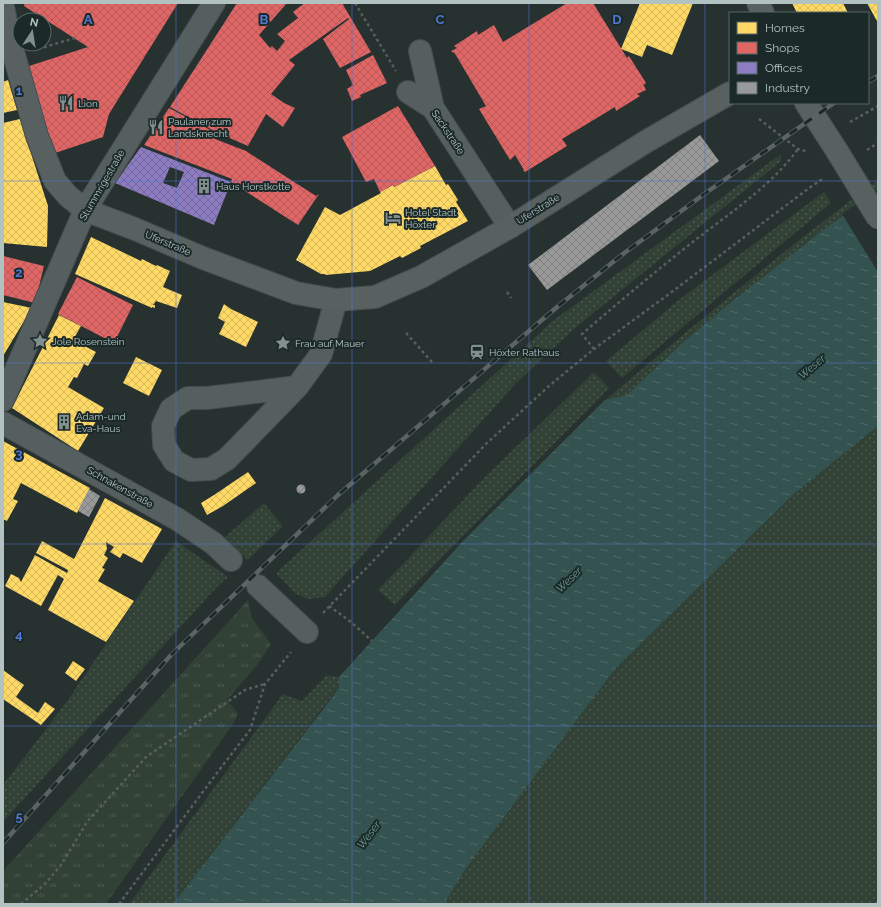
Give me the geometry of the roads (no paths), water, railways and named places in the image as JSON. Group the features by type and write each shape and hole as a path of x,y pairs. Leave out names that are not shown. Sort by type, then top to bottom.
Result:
{"main road":[{"path":"758,3 762,12"},
{"name":"Uferstraße","path":"3,7 37,136 55,181 68,196 85,210 135,229 203,258 290,291 336,300 375,297 421,277 510,227 647,141 729,94"},
{"path":"807,104 878,218"}],"street":[{"name":"Stummrigestraße","path":"3,400 85,210 214,3"},
{"path":"420,51 433,108"},
{"name":"Sackstraße","path":"408,92 433,108 510,227"},
{"path":"297,388 188,398 171,409 163,426 164,445 174,461 191,470 210,469 227,458 297,388 321,354 336,300"},
{"name":"Schnakenstraße","path":"3,423 177,519 213,543 231,560"},
{"path":"258,586 307,632"}],"water":[{"name":"Weser","path":"878,191 878,426 795,493 615,669 466,868 444,904 173,904 334,695 339,687 339,677 463,541 605,400 627,395 680,345 730,303 827,227"}],"railway":[{"path":"869,81 878,76"},
{"path":"3,843 171,655 338,495 557,307 623,254 707,192 833,104"}],"place":[{"name":"Lion","path":"66,103"},
{"name":"Paulaner zum Landsknecht","path":"156,127"},
{"name":"Haus Horstkotte","path":"204,186"},
{"name":"Hotel Stadt Höxter","path":"393,218"},
{"name":"Jole Rosenstein","path":"40,341"},
{"name":"Frau auf Mauer","path":"283,343"},
{"name":"Höxter Rathaus","path":"477,352"},
{"name":"Adam-und Eva-Haus","path":"64,422"}]}
